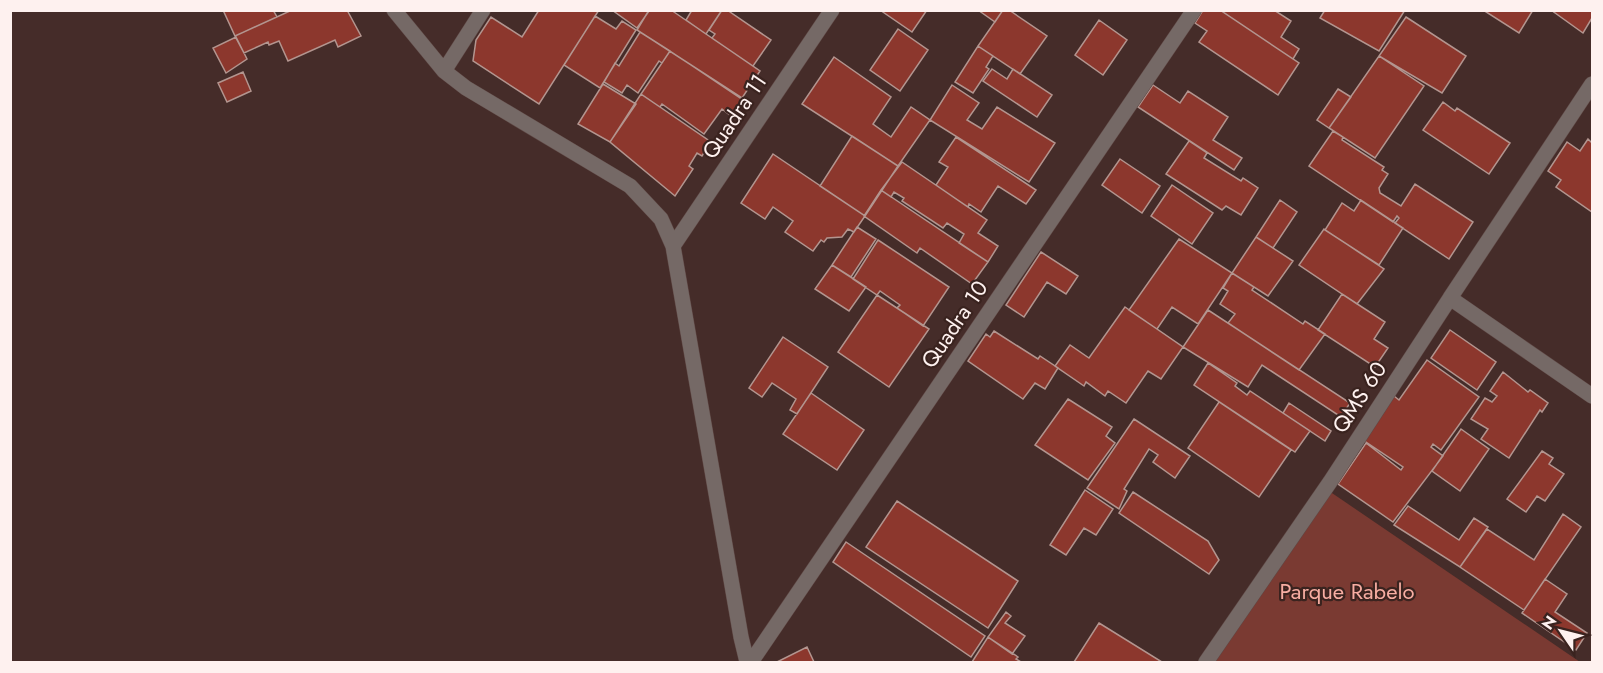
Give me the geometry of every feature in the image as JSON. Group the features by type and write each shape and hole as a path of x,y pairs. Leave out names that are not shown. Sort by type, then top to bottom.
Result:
{"street":[{"path":"394,10 444,71 466,88 630,186 661,219 673,246 741,638 749,663"},
{"path":"444,71 483,10"},
{"name":"Quadra 11","path":"673,246 832,10"},
{"name":"Quadra 10","path":"749,663 1194,10"},
{"name":"QMS 60","path":"1206,663 1330,482 1450,297 1593,84"},
{"path":"1450,297 1593,396"}],"green space":[{"name":"Parque Rabelo","path":"1329,491 1580,662 1211,662"}],"building":[{"path":"223,10 273,10 277,17 235,36"},
{"path":"292,10 347,10 361,36 338,47 335,40 288,61 279,41 269,45 268,42 244,53 235,36"},
{"path":"539,10 599,10 539,104 473,61 476,40 491,17 522,37"},
{"path":"612,10 648,10 649,11 637,28"},
{"path":"649,10 671,10 760,71 742,98 637,30"},
{"path":"692,10 722,10 706,34 686,20"},
{"path":"722,10 727,10 771,40 753,66 712,38 715,34 709,30"},
{"path":"880,10 927,10 912,32"},
{"path":"978,10 1003,10 995,22"},
{"path":"1003,10 1009,10 1047,36 1020,74 978,46"},
{"path":"1203,10 1220,10 1299,63 1278,95 1199,42 1207,31 1195,23"},
{"path":"1220,10 1274,10 1291,21 1281,37 1299,49 1293,59"},
{"path":"1325,10 1405,10 1379,51 1320,18"},
{"path":"1483,10 1533,10 1519,33"},
{"path":"1551,10 1592,10 1592,18 1583,33"},
{"path":"595,16 616,29 622,21 636,30 600,88 564,65"},
{"path":"1406,17 1466,56 1442,93 1379,56"},
{"path":"1099,20 1127,40 1103,75 1075,55"},
{"path":"898,29 928,50 900,91 870,70"},
{"path":"640,32 670,51 662,63 659,61 638,93 627,85 622,93 604,82 615,63 619,66"},
{"path":"236,37 247,59 226,73 213,48"},
{"path":"978,46 993,56 986,67 989,69 973,93 955,82"},
{"path":"670,51 743,100 731,116 722,109 704,134 662,104 660,107 641,94"},
{"path":"1379,56 1424,86 1375,158 1329,128"},
{"path":"834,57 891,97 873,124 891,137 911,107 930,120 898,166 802,104"},
{"path":"992,69 1007,79 1013,69 1052,95 1037,117 983,81"},
{"path":"243,72 251,91 227,102 218,83"},
{"path":"603,84 636,104 610,142 578,124"},
{"path":"952,85 979,103 967,120 982,129 997,107 1055,143 1029,182 930,120"},
{"path":"1153,85 1180,103 1188,91 1228,117 1213,140 1242,158 1234,170 1138,107"},
{"path":"1338,89 1351,97 1329,128 1317,120"},
{"path":"641,94 711,142 702,156 697,153 689,166 693,169 675,196 610,142"},
{"path":"1443,102 1455,111 1457,108 1510,143 1489,174 1423,130"},
{"path":"1333,131 1343,137 1342,140 1384,167 1382,170 1388,174 1379,188 1380,193 1401,206 1415,184 1473,222 1449,259 1395,223 1399,218 1397,216 1393,222 1309,166"},
{"path":"852,136 898,166 865,216 820,186"},
{"path":"956,137 1036,190 1026,204 998,186 981,212 969,204 968,207 936,185 948,167 939,162"},
{"path":"1588,139 1592,143 1592,212 1556,187 1561,180 1548,171 1567,142 1580,151"},
{"path":"1189,141 1207,153 1204,158 1241,181 1243,178 1258,188 1241,215 1226,206 1222,210 1166,174"},
{"path":"773,154 865,216 854,232 848,229 842,237 827,238 824,242 821,240 813,251 785,232 793,221 773,207 765,219 741,203"},
{"path":"1120,159 1160,186 1142,213 1102,185"},
{"path":"902,162 987,220 978,233 998,246 988,262 959,243 964,234 947,223 943,228 902,201 904,198 894,192 891,197 881,190"},
{"path":"1172,185 1213,213 1192,244 1151,216"},
{"path":"881,190 988,262 972,284 920,248 917,253 864,216"},
{"path":"1280,200 1297,212 1273,248 1256,237"},
{"path":"1361,200 1403,228 1379,265 1325,230 1342,203 1354,211"},
{"path":"857,227 876,239 851,277 832,265"},
{"path":"1324,229 1384,269 1357,304 1299,265"},
{"path":"1256,237 1293,261 1268,296 1232,273"},
{"path":"1179,239 1232,273 1198,324 1172,307 1157,329 1129,310"},
{"path":"878,240 949,287 923,326 897,308 900,305 880,291 877,295 853,279"},
{"path":"1041,252 1078,276 1066,294 1047,282 1024,317 1006,305"},
{"path":"832,265 866,287 849,311 815,289"},
{"path":"1232,273 1254,287 1252,290 1303,324 1305,321 1325,334 1299,370 1228,323 1235,314 1220,304 1228,291 1223,288"},
{"path":"1342,294 1385,322 1374,339 1388,348 1375,367 1318,330"},
{"path":"877,295 929,329 889,387 838,352"},
{"path":"1125,307 1183,347 1161,379 1148,371 1126,403 1108,391 1105,396 1086,382 1084,386 1055,366 1070,345 1089,358"},
{"path":"1208,310 1350,403 1341,417 1262,365 1248,387 1183,347"},
{"path":"1450,330 1496,362 1477,390 1431,358"},
{"path":"994,331 1038,359 1040,356 1058,368 1045,389 1035,383 1023,399 968,361 986,334 990,337"},
{"path":"783,337 828,367 797,414 790,410 796,399 772,383 762,397 749,388"},
{"path":"1427,360 1479,397 1441,450 1433,444 1431,447 1443,456 1393,522 1338,484 1366,443 1401,470 1403,467 1363,440 1394,396 1399,400"},
{"path":"1208,363 1237,383 1235,386 1247,395 1250,391 1310,431 1295,452 1194,385"},
{"path":"1503,372 1528,392 1530,390 1548,403 1542,412 1540,410 1509,458 1481,439 1488,429 1471,419 1485,398 1492,402 1497,396 1490,391"},
{"path":"811,393 864,430 837,470 783,434"},
{"path":"1068,399 1112,427 1106,436 1115,443 1088,480 1035,445"},
{"path":"1219,402 1291,450 1259,497 1188,448"},
{"path":"1289,403 1331,431 1325,441 1283,413"},
{"path":"1134,419 1190,456 1175,478 1153,462 1158,455 1149,449 1124,489 1127,491 1119,509 1087,488"},
{"path":"1461,429 1489,449 1460,491 1432,471"},
{"path":"1542,451 1553,458 1549,464 1564,474 1545,501 1537,496 1526,512 1507,499"},
{"path":"1085,490 1113,509 1096,535 1084,528 1066,555 1050,545"},
{"path":"1133,492 1208,541 1219,560 1209,574 1119,513"},
{"path":"897,501 1018,581 988,628 866,547"},
{"path":"1408,506 1459,540 1474,518 1488,527 1460,567 1394,525"},
{"path":"1563,514 1581,527 1524,610 1460,567 1487,529 1534,560"},
{"path":"846,542 985,636 971,657 833,562"},
{"path":"1545,579 1567,594 1555,612 1587,633 1576,650 1522,613"},
{"path":"1006,612 1011,616 1005,623 1025,636 1012,654 988,637"},
{"path":"1099,623 1162,662 1074,662"},
{"path":"988,637 1018,657 1016,659 1021,662 972,662"},
{"path":"807,647 814,662 777,662"}]}
